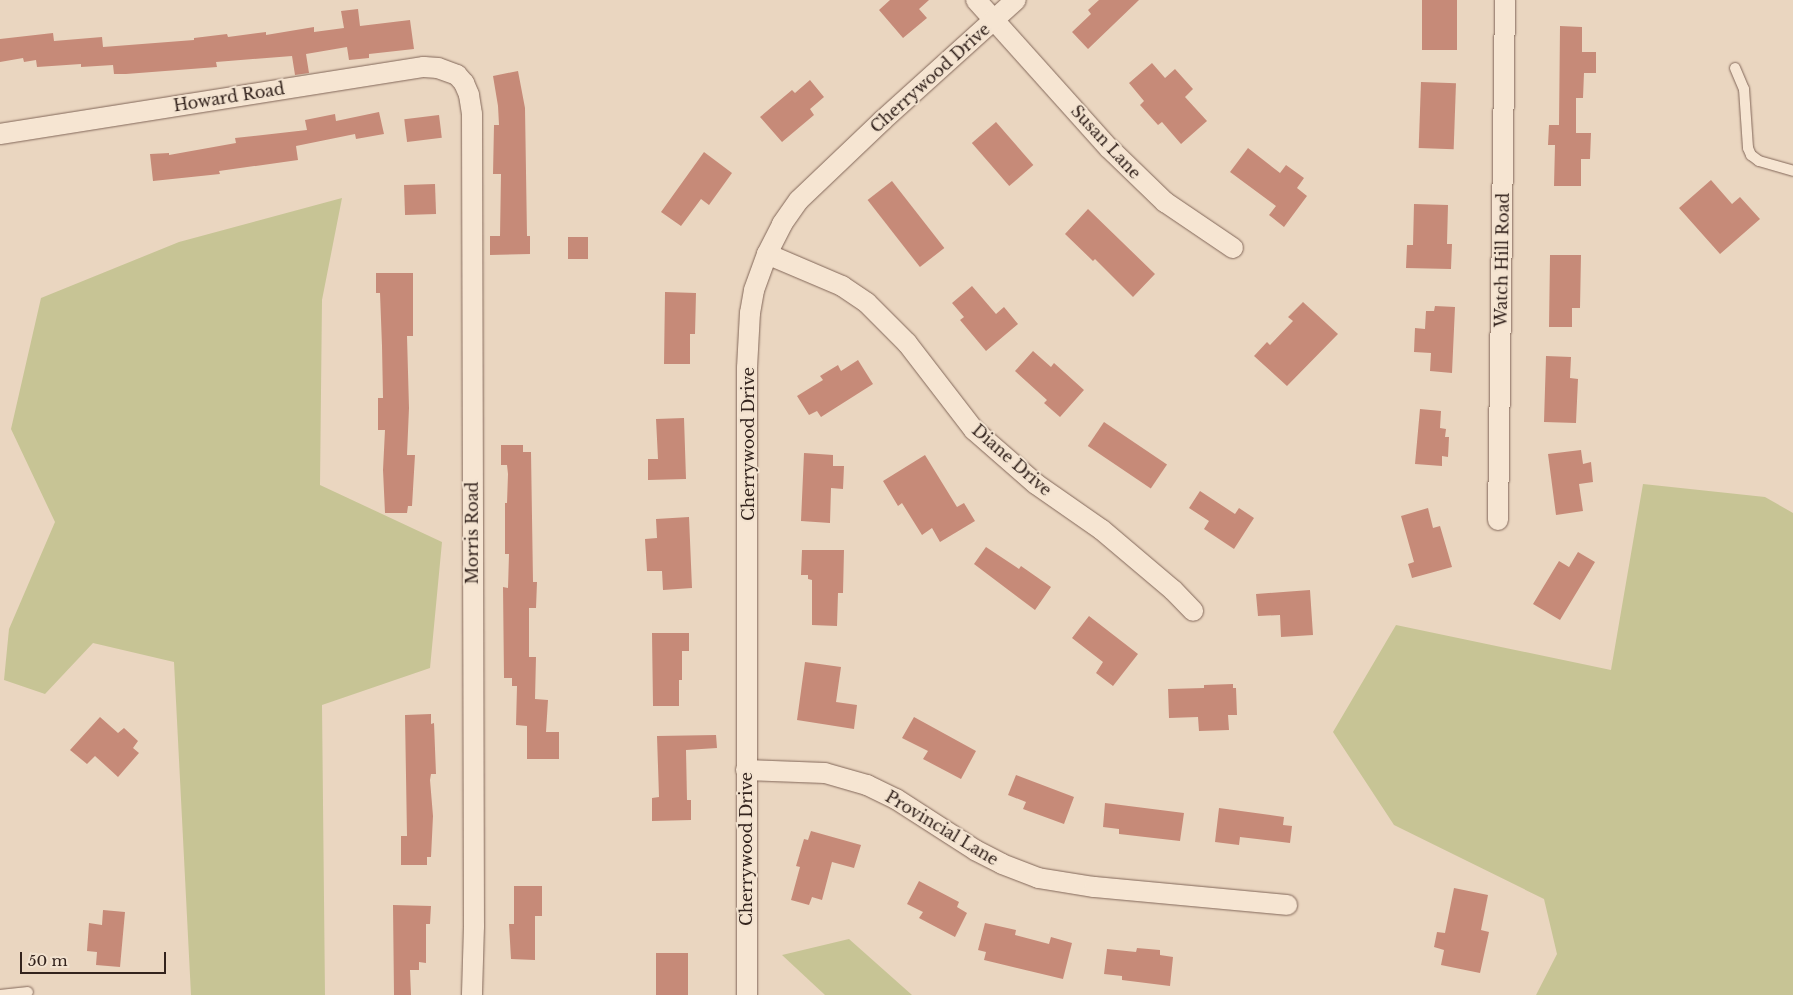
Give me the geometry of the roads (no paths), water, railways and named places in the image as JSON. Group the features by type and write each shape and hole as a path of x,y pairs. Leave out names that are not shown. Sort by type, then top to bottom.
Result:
{"street":[{"name":"Susan Lane","path":"976,0 1109,148 1164,202 1233,248"},
{"name":"Cherrywood Drive","path":"747,995 746,770 749,451 747,368 751,305 756,282 782,224 799,200 883,120 1016,0"},
{"name":"Watch Hill Road","path":"1498,520 1505,0"},
{"name":"Howard Road","path":"0,134 424,67 438,68 457,75"},
{"name":"Morris Road","path":"457,75 464,83 470,95 472,114 474,926 472,995"},
{"name":"Diane Drive","path":"767,254 842,286 867,303 889,322 907,343 974,430 1036,484 1102,530 1173,590 1194,611"},
{"name":"Provincial Lane","path":"746,770 825,773 868,785 896,799 975,850 1002,864 1038,878 1094,887 1288,905"}],"lane":[{"path":"1735,68 1744,89 1748,148 1751,155 1759,161 1793,172"},
{"path":"0,995 28,992"}]}
